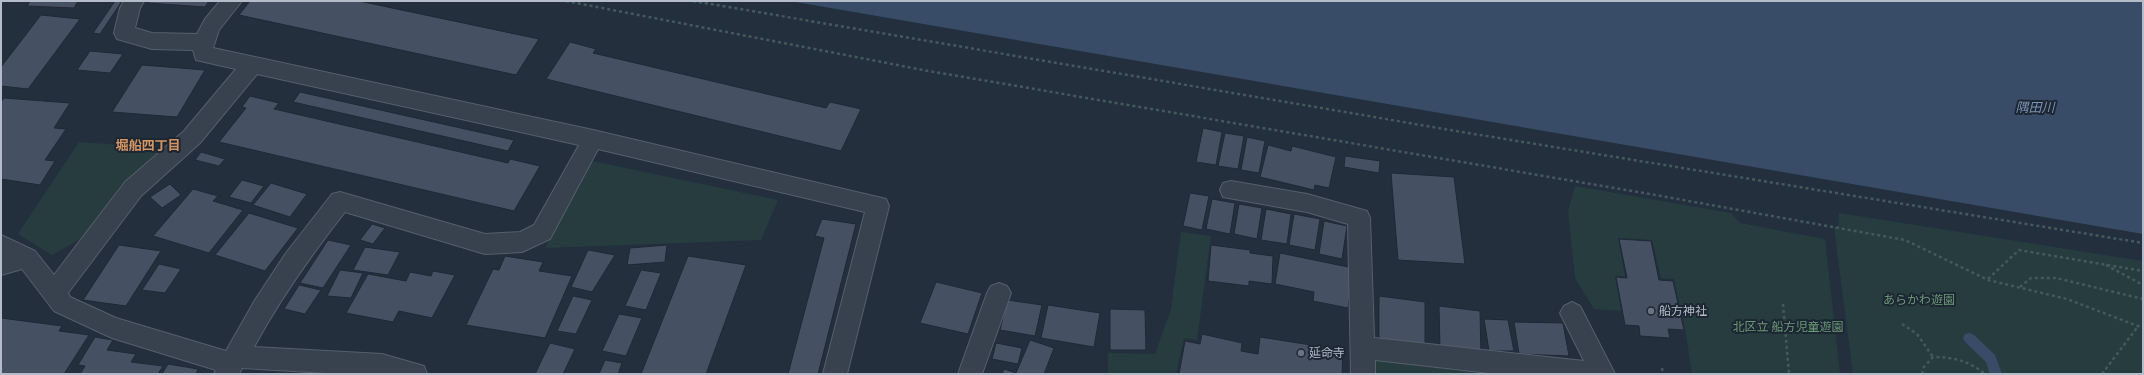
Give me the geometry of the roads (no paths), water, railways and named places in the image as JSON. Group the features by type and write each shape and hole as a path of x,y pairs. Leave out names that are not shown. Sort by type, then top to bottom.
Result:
{"street":[{"path":"134,1 130,8 124,33 152,42 202,42"},
{"path":"232,1 208,28 202,42 203,54 593,139 878,206 835,374"},
{"path":"54,293 133,189 192,137 252,65"},
{"path":"231,365 263,307 294,260 340,201 485,244 522,242 542,232 593,139"},
{"path":"1232,190 1307,203 1359,218 1363,374"},
{"path":"1,245 27,258 62,304 112,328 231,365 382,365 415,374"},
{"path":"1,265 27,258"},
{"path":"970,374 999,293"},
{"path":"1572,313 1603,374"},
{"path":"1362,348 1603,374"}],"water":[{"name":"隅田川","path":"790,1 2143,1 2143,234"}],"waterway":[{"path":"1969,338 1991,359 1996,374"}],"place":[{"name":"船方神社","path":"1651,311"},
{"name":"延命寺","path":"1301,353"}],"district":[{"name":"堀船四丁目","path":"148,145"}],"park label":[{"name":"あらかわ遊園","path":"1919,300"},
{"name":"北区立 船方児童遊園","path":"1788,327"}]}
